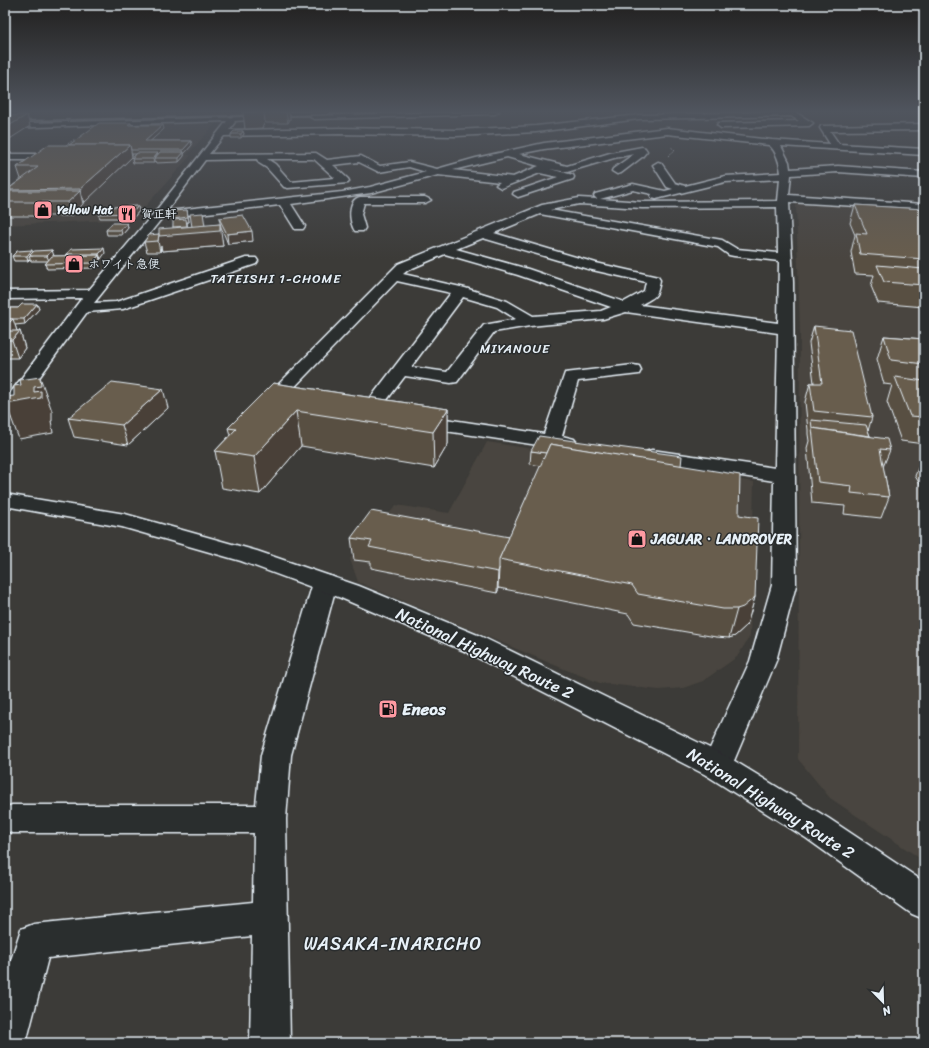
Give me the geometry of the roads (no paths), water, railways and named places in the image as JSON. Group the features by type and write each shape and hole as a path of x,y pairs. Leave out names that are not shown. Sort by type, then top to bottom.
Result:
{"main road":[{"path":"5,167 14,161"},
{"path":"5,412 93,294 158,215 199,161"},
{"path":"262,161 271,166 288,185 344,181 325,162"},
{"path":"325,162 338,161"},
{"path":"364,161 379,169 404,164 419,166 440,172 514,180"},
{"path":"158,215 342,195 400,183 476,161"},
{"path":"475,176 530,161 544,168 569,177 499,193 514,180 544,168 567,169 592,161"},
{"path":"617,171 632,161"},
{"path":"717,766 763,661 784,585 785,174 783,161"},
{"path":"658,165 671,185 686,189"},
{"path":"636,228 650,218 654,212 642,205 639,201 725,179 838,169 870,171 921,178"},
{"path":"870,171 886,205"},
{"path":"400,183 429,185"},
{"path":"595,201 599,196 633,187 666,194"},
{"path":"342,195 360,200 425,200"},
{"path":"359,228 355,214 360,200"},
{"path":"297,403 273,399 403,266 537,211 560,204 578,201 642,205 784,201 924,207"},
{"path":"284,202 299,226"},
{"path":"537,211 722,244 734,252 785,258"},
{"path":"400,370 451,378 489,328 530,321 603,315 625,307 651,293 653,280 593,266 483,234"},
{"path":"444,250 523,272 625,307 785,329"},
{"path":"83,308 118,306 250,261"},
{"path":"393,276 460,291 502,304 530,321"},
{"path":"460,291 400,370 360,412 582,446"},
{"path":"5,295 93,294"},
{"path":"551,441 571,377 632,370"},
{"path":"636,454 784,476"},
{"name":"National Highway Route 2","path":"5,500 125,521 249,556 350,592 471,643 717,766 817,828 924,902"},
{"path":"270,1043 270,819 276,754 325,583"},
{"path":"12,819 270,819"},
{"path":"6,1043 34,942 270,917"}],"place":[{"name":"Yellow Hat","path":"43,210"},
{"name":"賀正軒","path":"127,214"},
{"name":"ホワイト急便","path":"74,264"},
{"name":"JAGUAR・LANDROVER","path":"637,539"},
{"name":"Eneos","path":"388,709"}],"district":[{"name":"TATEISHI 1-CHOME","path":"276,278"},
{"name":"MIYANOUE","path":"515,348"},
{"name":"WASAKA-INARICHO","path":"393,944"}]}
